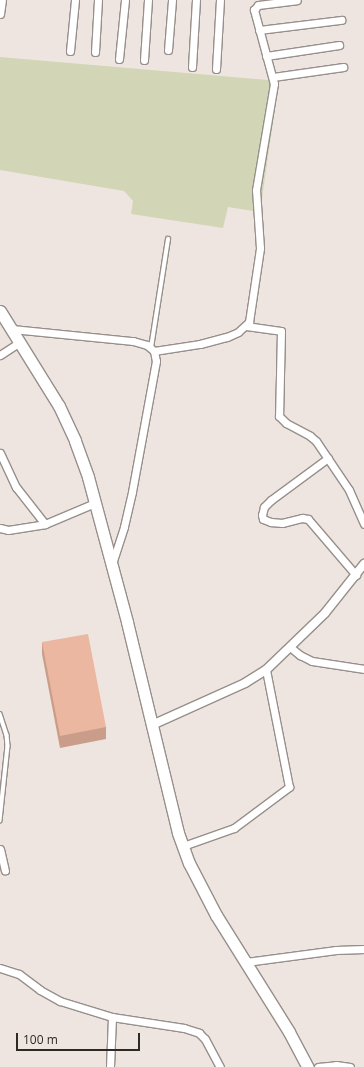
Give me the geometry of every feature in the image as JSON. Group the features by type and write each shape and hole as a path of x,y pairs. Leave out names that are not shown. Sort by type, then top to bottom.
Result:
{"highway":[{"path":"0,311 59,406 76,441 95,503 183,846 202,891 289,1032 308,1067"}],"street":[{"path":"0,14 2,0"},
{"path":"70,51 75,0"},
{"path":"95,52 98,0"},
{"path":"119,59 125,0"},
{"path":"144,60 148,0"},
{"path":"168,50 172,0"},
{"path":"192,67 196,0"},
{"path":"216,69 220,0"},
{"path":"12,329 133,341 153,349 212,341 227,337 246,326 251,315 260,255 256,190 274,84 252,0"},
{"path":"255,7 263,4 297,0"},
{"path":"259,30 341,20"},
{"path":"266,56 339,45"},
{"path":"273,77 342,68"},
{"path":"246,326 281,331 279,416 286,423 310,436 328,458 348,490 364,524"},
{"path":"0,355 20,342"},
{"path":"111,564 124,527 132,492 156,361 153,349"},
{"path":"0,453 16,487 45,524"},
{"path":"328,458 271,500 264,507 262,515 266,521 282,523 302,518 308,519 356,574"},
{"path":"0,528 8,530 45,524 95,503"},
{"path":"152,726 245,683 266,670 325,613 364,564"},
{"path":"290,646 300,655 312,661 364,669"},
{"path":"183,846 234,828 289,787 266,670"},
{"path":"0,849 5,870"},
{"path":"246,962 332,950 364,950"},
{"path":"0,968 19,974 40,990 60,1001 112,1017 184,1028 199,1033 205,1039 220,1067"},
{"path":"110,1067 112,1017"},
{"path":"318,1067 350,1067"}],"lane":[{"path":"153,349 168,239"},
{"path":"0,714 7,735 8,746 0,822"}],"green space":[{"path":"0,57 279,81 260,212 228,207 223,228 131,214 133,201 124,191 0,170"}],"building":[{"path":"88,634 106,727 60,736 42,642"}]}
